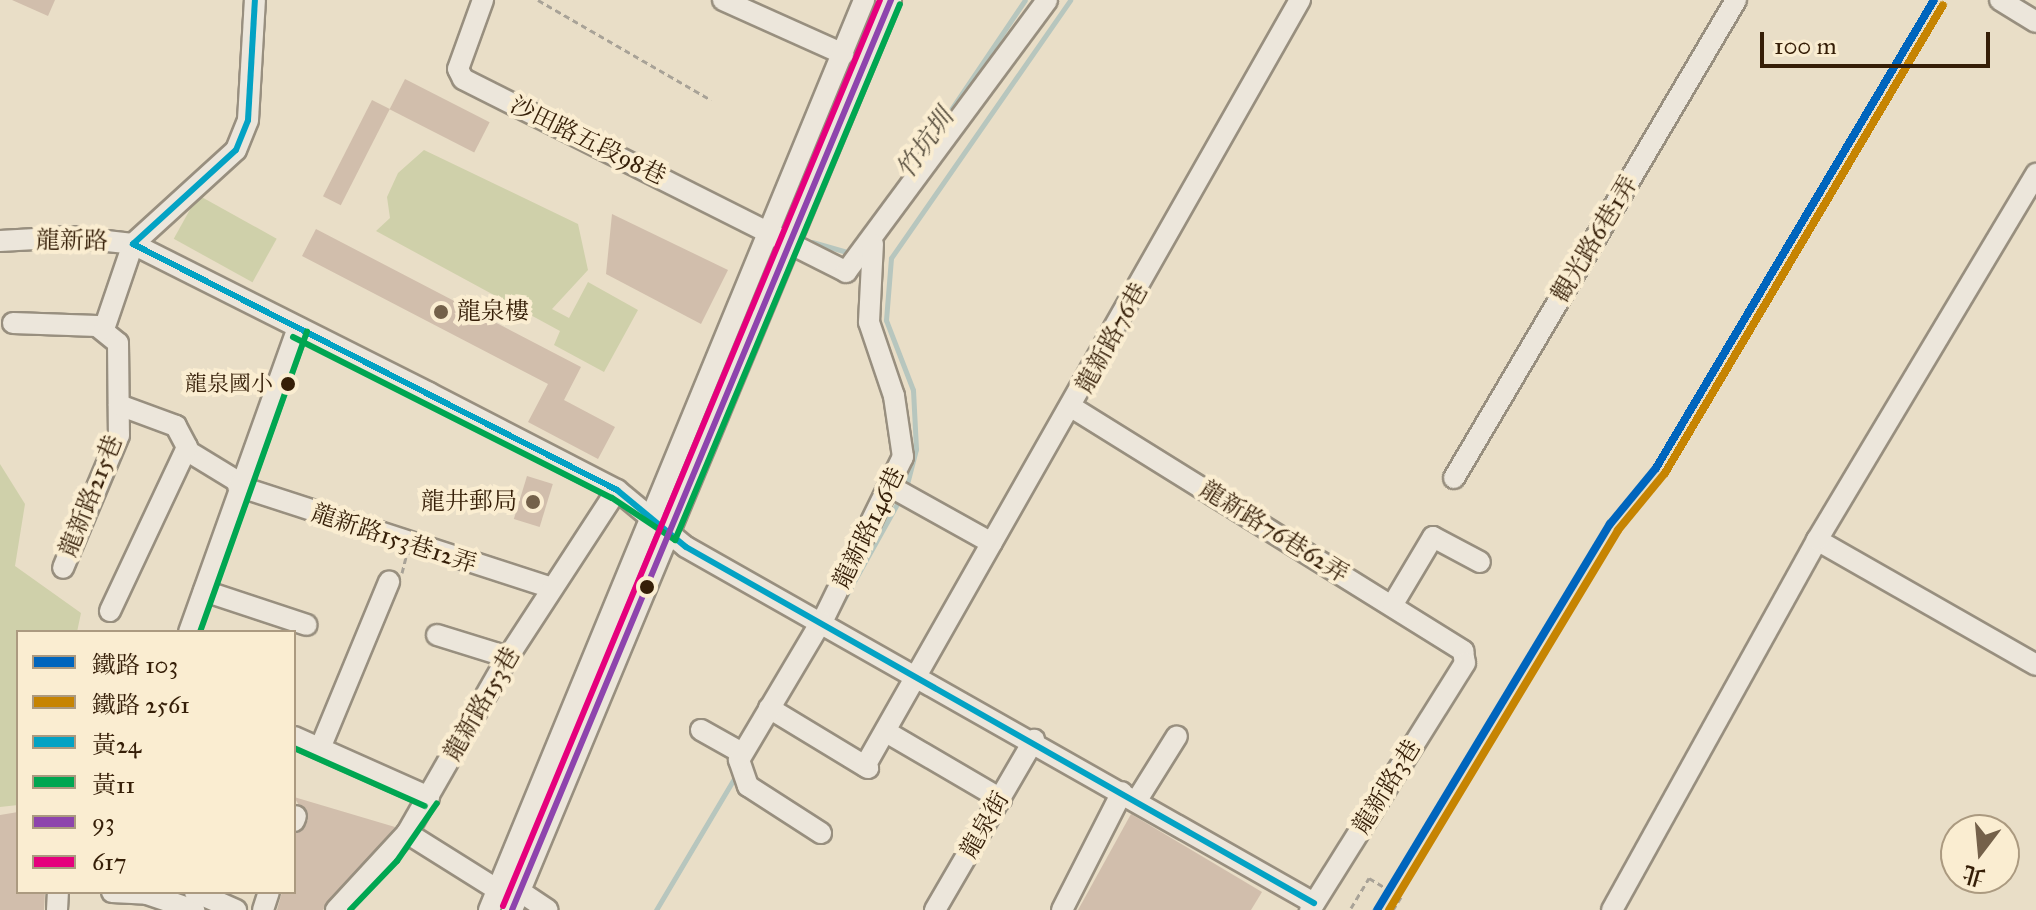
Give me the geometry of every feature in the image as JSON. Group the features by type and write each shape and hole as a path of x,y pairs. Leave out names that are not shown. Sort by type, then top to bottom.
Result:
{"street":[{"path":"13,323 104,329 133,244 236,150 248,120 255,0"},
{"name":"沙田路五段98巷","path":"483,0 458,69 463,79 788,240 846,272 873,244"},
{"path":"723,0 843,54"},
{"path":"508,901 651,514 864,0"},
{"path":"508,901 670,531 788,240 891,0"},
{"path":"873,244 1047,0"},
{"name":"龍新路76巷","path":"774,711 867,767 992,543 1073,408 1300,0"},
{"name":"觀光路6巷1弄","path":"1454,478 1736,0"},
{"path":"2000,0 2036,22"},
{"path":"1612,910 1817,540 2036,174"},
{"name":"龍新路","path":"0,241 133,244 617,490 670,531 826,625 920,673 1312,906"},
{"name":"龍新路146巷","path":"742,763 826,625 900,492 903,433 869,322 873,244"},
{"path":"190,630 239,484 298,328"},
{"name":"龍新路215巷","path":"63,568 115,450 119,405 118,343 104,329"},
{"name":"龍新路153巷12弄","path":"119,405 176,426 186,450 239,484 409,547 551,588"},
{"name":"龍新路76巷62弄","path":"1073,408 1393,604 1463,651 1465,663"},
{"path":"110,611 186,450"},
{"name":"龍新路153巷","path":"336,910 407,833 508,657 617,490"},
{"path":"900,492 992,543"},
{"path":"1393,604 1433,537 1480,562"},
{"path":"1817,540 2036,665"},
{"path":"321,746 389,582"},
{"path":"204,591 307,625"},
{"path":"437,635 508,657"},
{"name":"龍新路3巷","path":"1312,906 1465,663"},
{"path":"701,730 742,763 748,786 821,833"},
{"path":"888,733 1001,799"},
{"path":"1062,910 1130,796 1177,736"},
{"path":"296,738 321,746 429,797"},
{"name":"龍泉街","path":"935,910 1034,740"},
{"path":"407,833 508,901 548,910"},
{"path":"106,910 123,894"},
{"path":"128,894 194,910"},
{"path":"200,894 236,910"}],"path":[{"path":"538,0 711,100"},
{"path":"389,582 402,572 409,547"},
{"path":"1351,908 1369,878 1401,897 1393,910"}],"green space":[{"path":"424,150 578,224 588,270 552,309 569,318 588,282 638,310 604,372 554,345 560,331 376,231 390,218 387,197 398,173"},
{"path":"198,195 277,239 252,282 174,239"},
{"path":"0,464 25,504 15,566 81,613 77,630 16,630 16,805 0,807"}],"building":[{"path":"12,0 55,0 48,16"},
{"path":"405,79 490,122 474,152 390,109"},
{"path":"372,100 390,109 341,205 323,196"},
{"path":"612,214 728,270 701,324 606,274"},
{"name":"龍泉樓","path":"316,229 581,367 564,400 615,427 598,459 528,422 548,384 302,256"},
{"name":"龍井郵局","path":"527,476 553,484 540,527 514,519"},
{"path":"296,798 395,827 323,910 277,910 281,894 296,894 296,832 308,820"},
{"path":"16,812 16,894 45,894 44,910 0,910 0,815"},
{"path":"1131,814 1262,892 1251,910 1078,910"}],"waterway":[{"name":"竹坑圳","path":"919,157 1025,0"},
{"path":"906,488 916,449 913,390 886,320 891,258 1070,0"},
{"name":"竹坑圳","path":"812,242 850,253"},
{"path":"838,610 901,497"},
{"path":"656,910 736,775"}],"rail line":[{"name":"103","path":"1377,910 1610,524 1656,468 1934,0"},
{"name":"2561","path":"1389,910 1618,530 1665,473 1943,5"}],"transit line":[{"name":"黃24","path":"133,244 236,150 248,120 255,0"},
{"name":"617","path":"503,906 880,0"},
{"name":"93","path":"512,910 891,0"},
{"name":"黃11","path":"293,337 612,498 675,540 900,4"},
{"name":"黃24","path":"133,244 617,490 686,547 1314,903"},
{"name":"黃11","path":"201,630 307,331"},
{"name":"黃11","path":"296,749 425,806"},
{"name":"黃11","path":"350,910 397,861 437,803"}],"place":[{"name":"龍泉樓","path":"441,312"},
{"name":"龍泉國小","path":"288,384"},
{"name":"龍井郵局","path":"533,502"}]}
